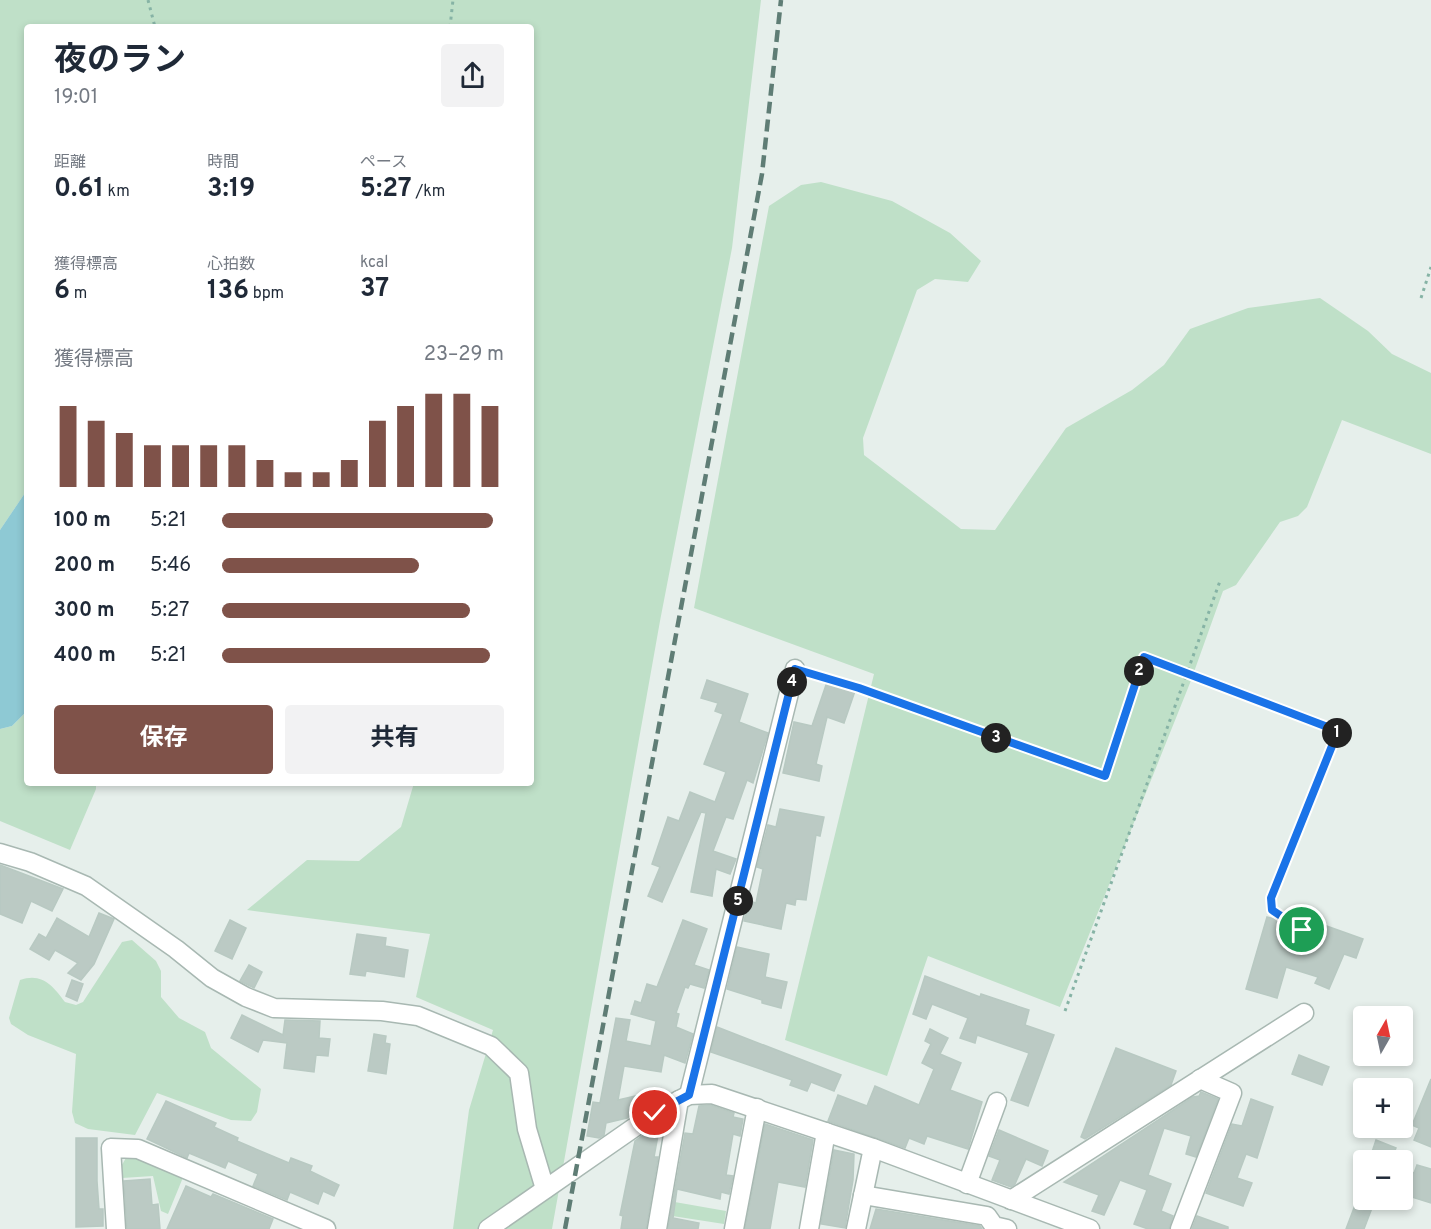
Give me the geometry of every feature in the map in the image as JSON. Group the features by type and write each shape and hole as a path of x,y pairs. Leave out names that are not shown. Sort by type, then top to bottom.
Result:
{"street":[{"path":"657,1229 684,1098 795,669"},
{"path":"0,853 30,862 86,886 213,978 246,998 274,1008 382,1011 418,1016 491,1046 519,1073 527,1129 545,1189"},
{"path":"1011,1200 1304,1013"},
{"path":"1180,1229 1232,1093 1200,1079"},
{"path":"489,1229 655,1113 684,1098 712,1094 873,1148 1090,1229"},
{"path":"967,1184 997,1101"},
{"path":"734,1229 757,1108"},
{"path":"809,1229 826,1132"},
{"path":"116,1229 111,1148 138,1149 326,1229"},
{"path":"856,1229 873,1148"},
{"path":"863,1195 987,1216 994,1226 1007,1229"}],"path":[{"path":"148,0 154,24"},
{"path":"450,24 453,0"},
{"path":"1421,298 1431,267"},
{"path":"1065,1011 1220,581"},
{"path":"795,669 859,688 1105,776 1144,657 1338,731 1271,898 1272,910 1302,930"}],"green space":[{"path":"0,0 761,0 732,248 660,621 552,1229 453,1229 469,1110 493,1030 416,997 430,934 247,910 307,860 359,861 401,827 413,786 534,786 534,24 24,24 24,494 0,530"},
{"path":"821,182 892,201 950,233 981,261 968,282 935,279 917,290 863,438 864,455 961,529 995,530 1066,428 1132,390 1164,365 1190,329 1248,308 1320,298 1368,331 1392,354 1431,373 1431,454 1342,420 1307,507 1298,516 1280,522 1236,585 1223,591 1190,683 1060,1007 928,956 887,1076 785,1040 874,674 694,608 769,206 801,185"},
{"path":"24,714 24,786 96,786 70,850 0,821 0,729 12,726"},
{"path":"132,940 156,961 161,971 161,997 179,1018 205,1032 211,1048 261,1089 257,1112 251,1121 231,1120 157,1093 135,1135 88,1129 75,1123 72,1112 76,1054 28,1035 11,1024 9,1018 20,980 41,979 51,986 65,1002 76,1005 83,1002 122,942"},
{"path":"127,1156 143,1157 184,1175 168,1214 161,1211 153,1176 122,1178 118,1172"},
{"path":"669,1201 726,1211 724,1224 666,1215"}],"water":[{"path":"24,494 24,714 12,726 0,729 0,530"}],"building":[{"path":"707,680 748,694 739,722 768,733 753,783 747,780 733,819 726,817 713,851 736,859 730,874 716,869 712,896 691,892 706,813 701,812 662,902 648,896 660,867 652,864 668,817 679,821 690,792 715,802 726,772 704,764 723,714 715,711 718,703 701,698"},
{"path":"827,682 855,691 844,723 827,717 816,764 822,766 819,781 783,773 794,722 812,726"},
{"path":"780,809 824,817 820,836 816,835 806,900 796,899 795,905 786,903 781,929 744,921 749,901 756,903 763,869 757,867 768,825 776,827"},
{"path":"0,865 63,889 52,911 31,901 22,923 0,914"},
{"path":"99,913 114,919 94,964 81,980 68,973 78,963 55,950 49,960 30,949 39,934 46,938 57,918 89,937"},
{"path":"1267,917 1279,920 1276,932 1314,943 1321,924 1363,939 1356,958 1344,954 1329,989 1315,983 1318,977 1286,967 1277,998 1246,989"},
{"path":"230,920 246,928 232,959 215,951"},
{"path":"683,920 707,929 694,965 709,970 704,988 690,984 688,988 685,987 676,1013 679,1014 676,1027 693,1034 685,1063 664,1055 661,1072 624,1066 618,1100 640,1095 642,1108 627,1118 606,1123 604,1135 599,1138 587,1136 593,1102 600,1103 616,1018 630,1020 626,1041 651,1046 656,1021 631,1014 635,1001 641,1003 647,984 657,987"},
{"path":"357,934 386,938 385,946 408,950 404,977 366,971 365,976 350,974"},
{"path":"737,947 769,954 765,977 787,982 781,1008 727,989"},
{"path":"249,965 262,972 254,988 240,981"},
{"path":"925,976 980,997 981,994 1029,1010 1025,1025 1054,1035 1028,1106 1011,1100 1029,1053 977,1035 975,1043 960,1038 968,1018 932,1004 926,1019 913,1014"},
{"path":"72,980 83,984 77,1001 66,996"},
{"path":"242,1015 283,1035 285,1020 320,1021 319,1038 330,1039 328,1056 316,1055 314,1072 284,1068 287,1043 263,1040 258,1052 231,1038"},
{"path":"717,1027 841,1075 834,1091 811,1082 807,1091 790,1085 792,1080 711,1052"},
{"path":"930,1029 948,1038 940,1054 961,1063 950,1090 982,1102 968,1149 927,1136 924,1144 909,1138 905,1148 828,1121 838,1095 867,1106 875,1086 919,1105 934,1069 922,1063 931,1044 925,1041"},
{"path":"374,1034 386,1036 385,1043 390,1044 386,1074 368,1071"},
{"path":"1116,1048 1176,1071 1171,1085 1085,1139 1081,1137"},
{"path":"1299,1055 1329,1067 1322,1085 1292,1074"},
{"path":"1431,1079 1431,1147 1414,1140 1419,1128 1413,1125"},
{"path":"1201,1092 1218,1099 1196,1157 1186,1154 1191,1136 1164,1128 1148,1175 1171,1184 1161,1211 1173,1216 1169,1229 1148,1229 1134,1224 1147,1190 1120,1180 1104,1215 1092,1211 1099,1195 1064,1182 1193,1097 1199,1096"},
{"path":"1251,1099 1273,1107 1257,1158 1246,1154 1237,1178 1252,1183 1243,1206 1206,1193 1232,1124 1242,1126"},
{"path":"166,1101 216,1123 214,1127 238,1138 237,1141 289,1163 291,1158 312,1166 310,1171 339,1185 334,1196 323,1191 318,1204 290,1192 287,1200 253,1186 258,1174 228,1161 225,1168 189,1153 187,1158 147,1139"},
{"path":"710,1105 734,1113 733,1117 743,1119 740,1136 733,1134 726,1175 733,1176 729,1194 721,1192 720,1199 677,1189 673,1218 699,1223 698,1229 668,1229 685,1133 693,1134 699,1106"},
{"path":"765,1124 813,1140 805,1187 778,1182 770,1229 745,1229"},
{"path":"652,1129 659,1130 654,1157 658,1157 646,1229 621,1229 623,1216 620,1215 635,1141"},
{"path":"999,1130 1048,1151 1042,1166 1026,1159 1015,1184 1011,1187 992,1180 1000,1160 989,1156"},
{"path":"76,1138 97,1138 97,1181 99,1209 103,1209 103,1226 76,1227"},
{"path":"1376,1140 1396,1148 1395,1150 1373,1150"},
{"path":"834,1150 854,1154 853,1180 845,1228 821,1224"},
{"path":"1417,1165 1431,1169 1431,1203 1413,1197 1414,1173"},
{"path":"150,1179 152,1205 158,1204 160,1229 127,1229 124,1181"},
{"path":"186,1186 211,1197 213,1194 273,1219 269,1229 167,1229"},
{"path":"876,1209 980,1226 982,1229 870,1229"},
{"path":"1353,1210 1371,1210 1364,1229 1346,1229"},
{"path":"1197,1216 1228,1227 1228,1229 1192,1229"}],"railway":[{"path":"565,1229 762,174 781,0"}],"route":[{"path":"655,1113 689,1095 795,669 859,688 1105,776 1144,657 1338,731 1271,898 1272,910 1302,930"}]}
